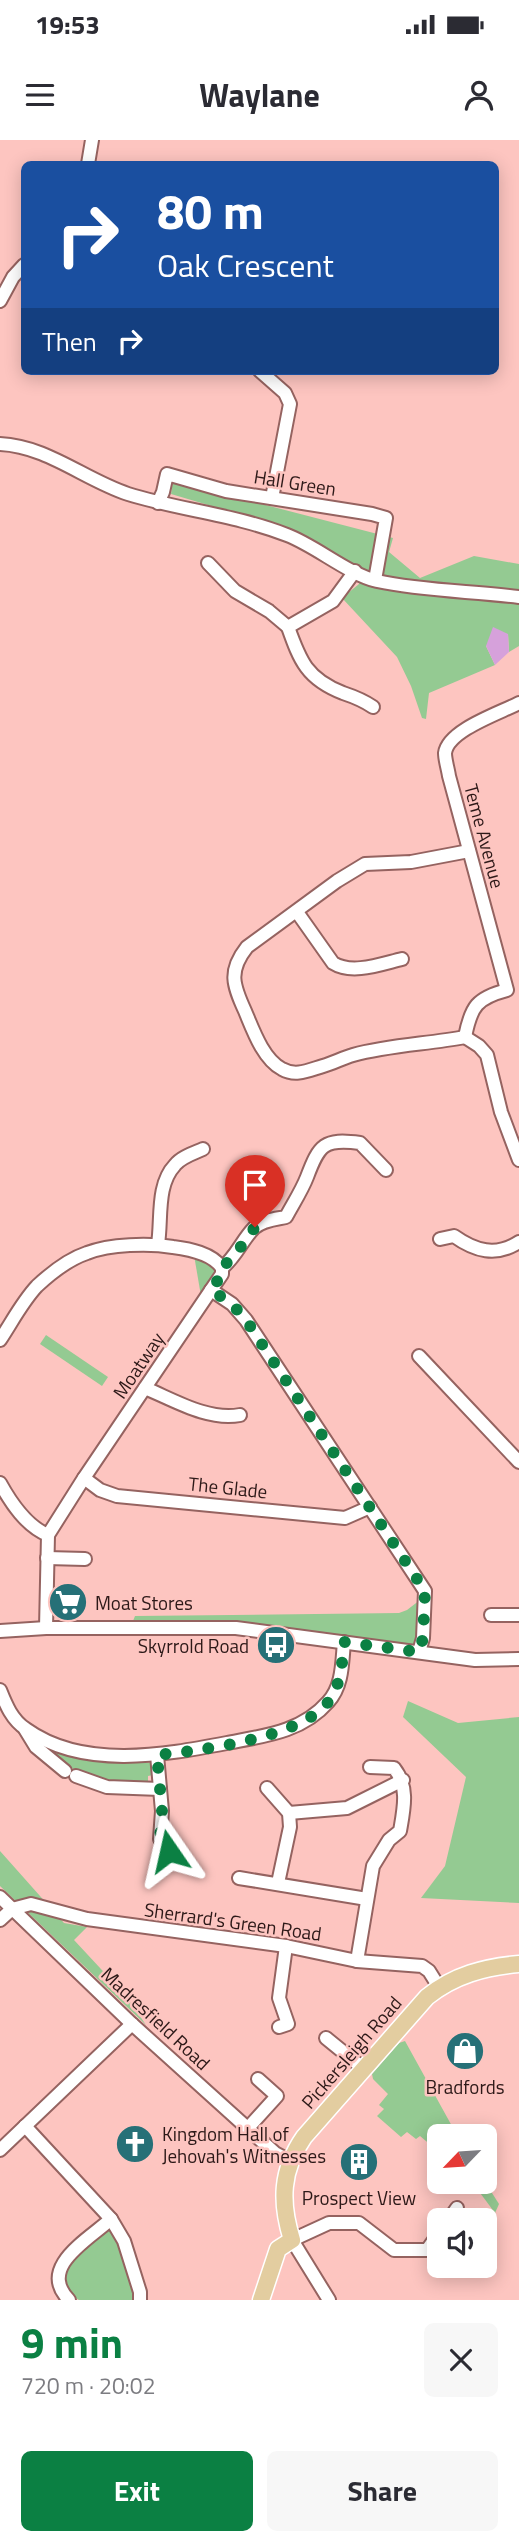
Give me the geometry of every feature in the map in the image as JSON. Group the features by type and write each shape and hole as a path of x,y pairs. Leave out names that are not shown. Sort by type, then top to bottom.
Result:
{"main road":[{"name":"Pickersleigh Road","path":"292,2240 286,2221 285,2176 304,2137 410,2015 439,1987 475,1972 519,1964"},
{"path":"261,2300 278,2249 292,2240"}],"street":[{"path":"89,161 92,140"},
{"path":"0,301 21,268"},
{"path":"265,375 285,393 290,404 272,498"},
{"path":"0,443 31,450 124,492 158,503 198,509 288,535 375,580 456,592 519,597"},
{"name":"Hall Green","path":"158,503 167,474 226,491 386,518 375,580"},
{"path":"208,563 235,591 269,611 288,627 298,656 314,677 327,686 364,693 373,707"},
{"path":"288,627 333,601 355,571"},
{"name":"Teme Avenue","path":"465,1037 478,1001 513,988 469,851 445,751 453,737 467,727 519,703"},
{"path":"469,851 411,862 365,864 247,947 237,960 233,974 235,987 268,1057 283,1070 302,1073 353,1055 465,1037 487,1055 502,1112 519,1160"},
{"path":"297,912 333,963 342,969 402,959"},
{"name":"Moatway","path":"46,1628 48,1535 222,1274 222,1268 255,1227 286,1217 307,1178 313,1159 321,1148 338,1141 360,1143 386,1170"},
{"path":"158,1244 162,1191 166,1178 176,1164 203,1149"},
{"path":"440,1239 455,1230 471,1248 488,1252 509,1249 519,1242"},
{"path":"0,1340 36,1288 55,1271 87,1252 158,1244 184,1248 211,1257 222,1268"},
{"path":"211,1290 232,1304 246,1320 425,1591 423,1638 419,1652"},
{"path":"419,1356 519,1462"},
{"path":"145,1388 211,1415 227,1418 240,1415"},
{"name":"The Glade","path":"84,1478 100,1490 117,1496 345,1518 370,1507"},
{"path":"0,1483 19,1513 39,1531 48,1535"},
{"path":"47,1558 85,1559"},
{"path":"491,1615 519,1615"},
{"path":"0,1631 46,1628 236,1628 475,1660 519,1659"},
{"path":"24,1728 42,1739 77,1751 123,1756 157,1755 289,1730 308,1720 330,1700 341,1678 344,1642"},
{"path":"0,1690 9,1712 24,1728 36,1747 71,1774 107,1787 160,1789"},
{"path":"157,1755 160,1789 154,1840 169,1851"},
{"path":"357,1961 373,1866 389,1840 400,1831 405,1805 403,1780 394,1768 370,1767"},
{"path":"289,1813 347,1808 403,1780"},
{"path":"267,1787 289,1813 289,1827 278,1883"},
{"path":"239,1878 367,1899"},
{"name":"Madresfield Road","path":"0,1897 132,2024 275,2152 290,2161"},
{"name":"Sherrard's Green Road","path":"12,1909 31,1904 87,1919 286,1946 357,1961 422,1966 429,1971 439,1987"},
{"path":"0,1920 12,1909"},
{"path":"279,2026 288,2024 279,1998 286,1946"},
{"path":"0,2150 132,2024"},
{"path":"326,2038 364,2069"},
{"path":"248,2128 277,2096 258,2079"},
{"path":"24,2126 111,2219 124,2241 140,2300"},
{"path":"69,2300 62,2293 56,2278 61,2263 111,2219"},
{"path":"329,2300 292,2240 329,2223 359,2223 394,2250 427,2250"}],"green space":[{"path":"173,481 393,538 389,552 420,578 474,556 519,564 519,646 509,652 508,634 486,646 495,665 429,693 426,719 422,718 397,657 342,598 359,584 363,570 289,529 171,494"},
{"path":"194,1255 210,1261 216,1269 201,1296"},
{"path":"46,1335 108,1377 102,1386 40,1344"},
{"path":"420,1600 415,1647 277,1626 133,1621 135,1616 399,1613"},
{"path":"408,1701 458,1723 519,1717 519,1903 421,1898 445,1866 466,1777 403,1717"},
{"path":"37,1743 104,1761 151,1763 153,1775 148,1776 148,1785 101,1781 76,1771"},
{"path":"0,1851 64,1923 87,1927 74,1940 127,1997 146,2025 0,1886"},
{"path":"405,2041 451,2124 427,2124 427,2142 420,2136 416,2139 407,2132 401,2137 377,2116 384,2109 379,2105 388,2094 373,2079 372,2074 399,2043"},
{"path":"481,2194 493,2194 499,2204 497,2208 491,2208"},
{"path":"110,2228 123,2249 137,2300 79,2300 66,2292 62,2267 105,2229"}],"shaded area":[{"path":"493,627 508,634 509,652 495,665 486,646"}],"place":[{"name":"Moat Stores","path":"68,1602"},
{"name":"Skyrrold Road","path":"276,1645"},
{"name":"Bradfords","path":"465,2051"},
{"name":"Kingdom Hall of Jehovah's Witnesses","path":"135,2144"},
{"name":"Prospect View","path":"359,2162"}],"route":[{"path":"169,1851 160,1839 162,1811 157,1755 289,1730 308,1720 330,1700 341,1678 344,1642 419,1652 423,1638 425,1591 246,1320 232,1304 211,1290 222,1274 222,1268 255,1227"}]}
